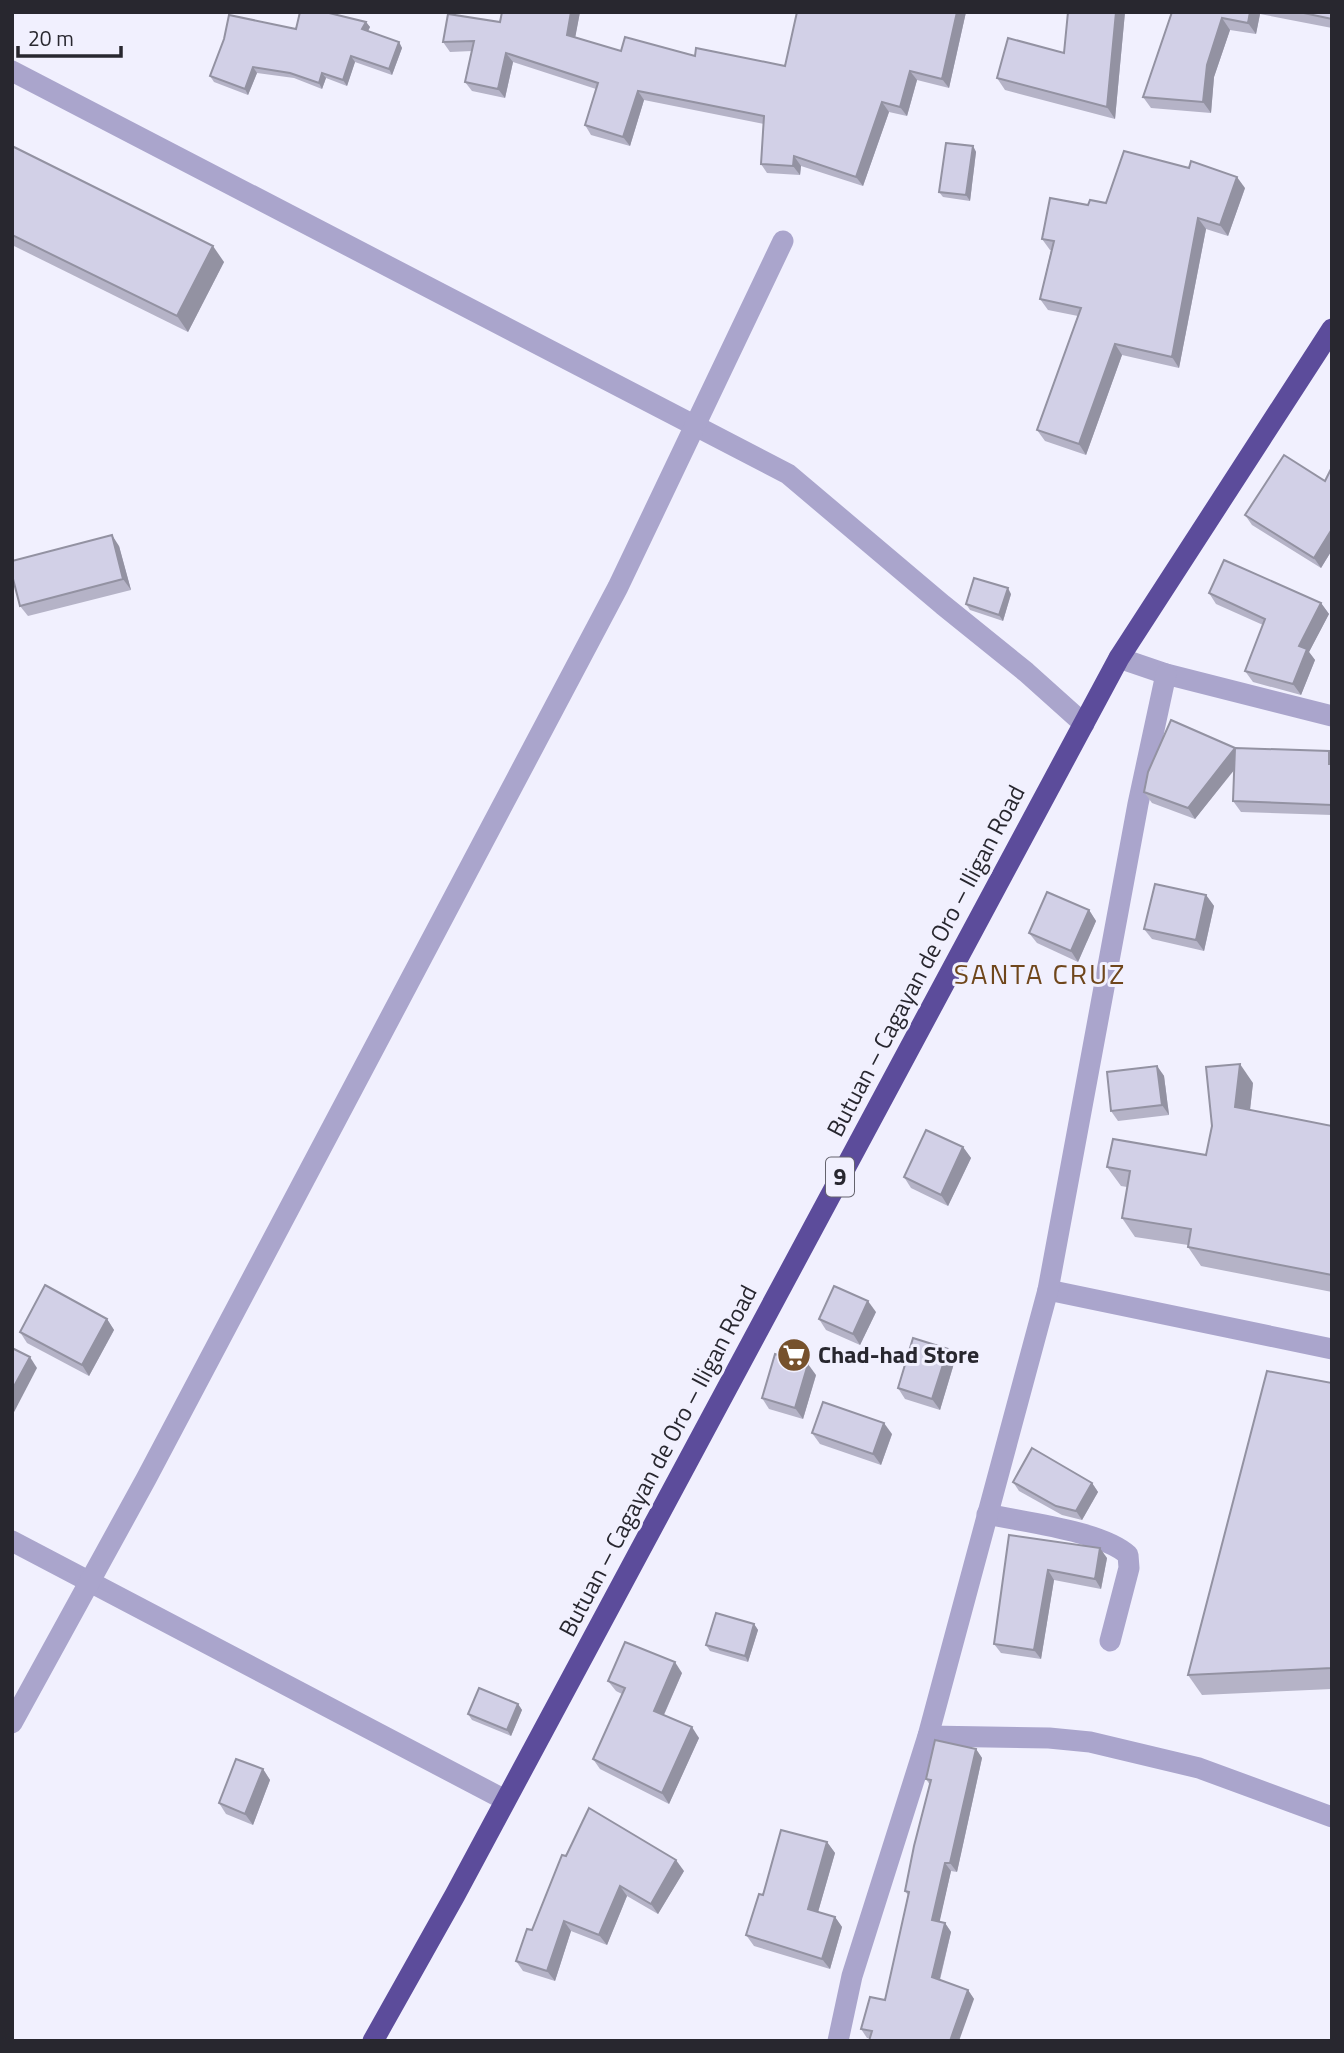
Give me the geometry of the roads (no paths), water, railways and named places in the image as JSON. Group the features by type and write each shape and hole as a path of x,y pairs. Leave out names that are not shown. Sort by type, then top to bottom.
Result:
{"highway":[{"name":"Butuan – Cagayan de Oro – Iligan Road","path":"373,2041 455,1895 1119,658 1332,328"}],"street":[{"path":"12,71 788,474 1026,672 1084,724"},
{"path":"12,1723 146,1479 612,599 783,241"},
{"path":"1119,658 1166,674 1332,716"},
{"path":"838,2041 852,1976 928,1736 1048,1290 1138,804 1166,674"},
{"path":"1048,1290 1332,1349"},
{"path":"987,1514 1077,1533 1119,1547 1128,1555 1129,1568 1110,1641"},
{"path":"12,1541 505,1800"},
{"path":"928,1736 1049,1738 1090,1742 1199,1768 1332,1817"}],"place":[{"name":"Chad-had Store","path":"794,1355"}],"district":[{"name":"SANTA CRUZ","path":"1040,974"}]}
